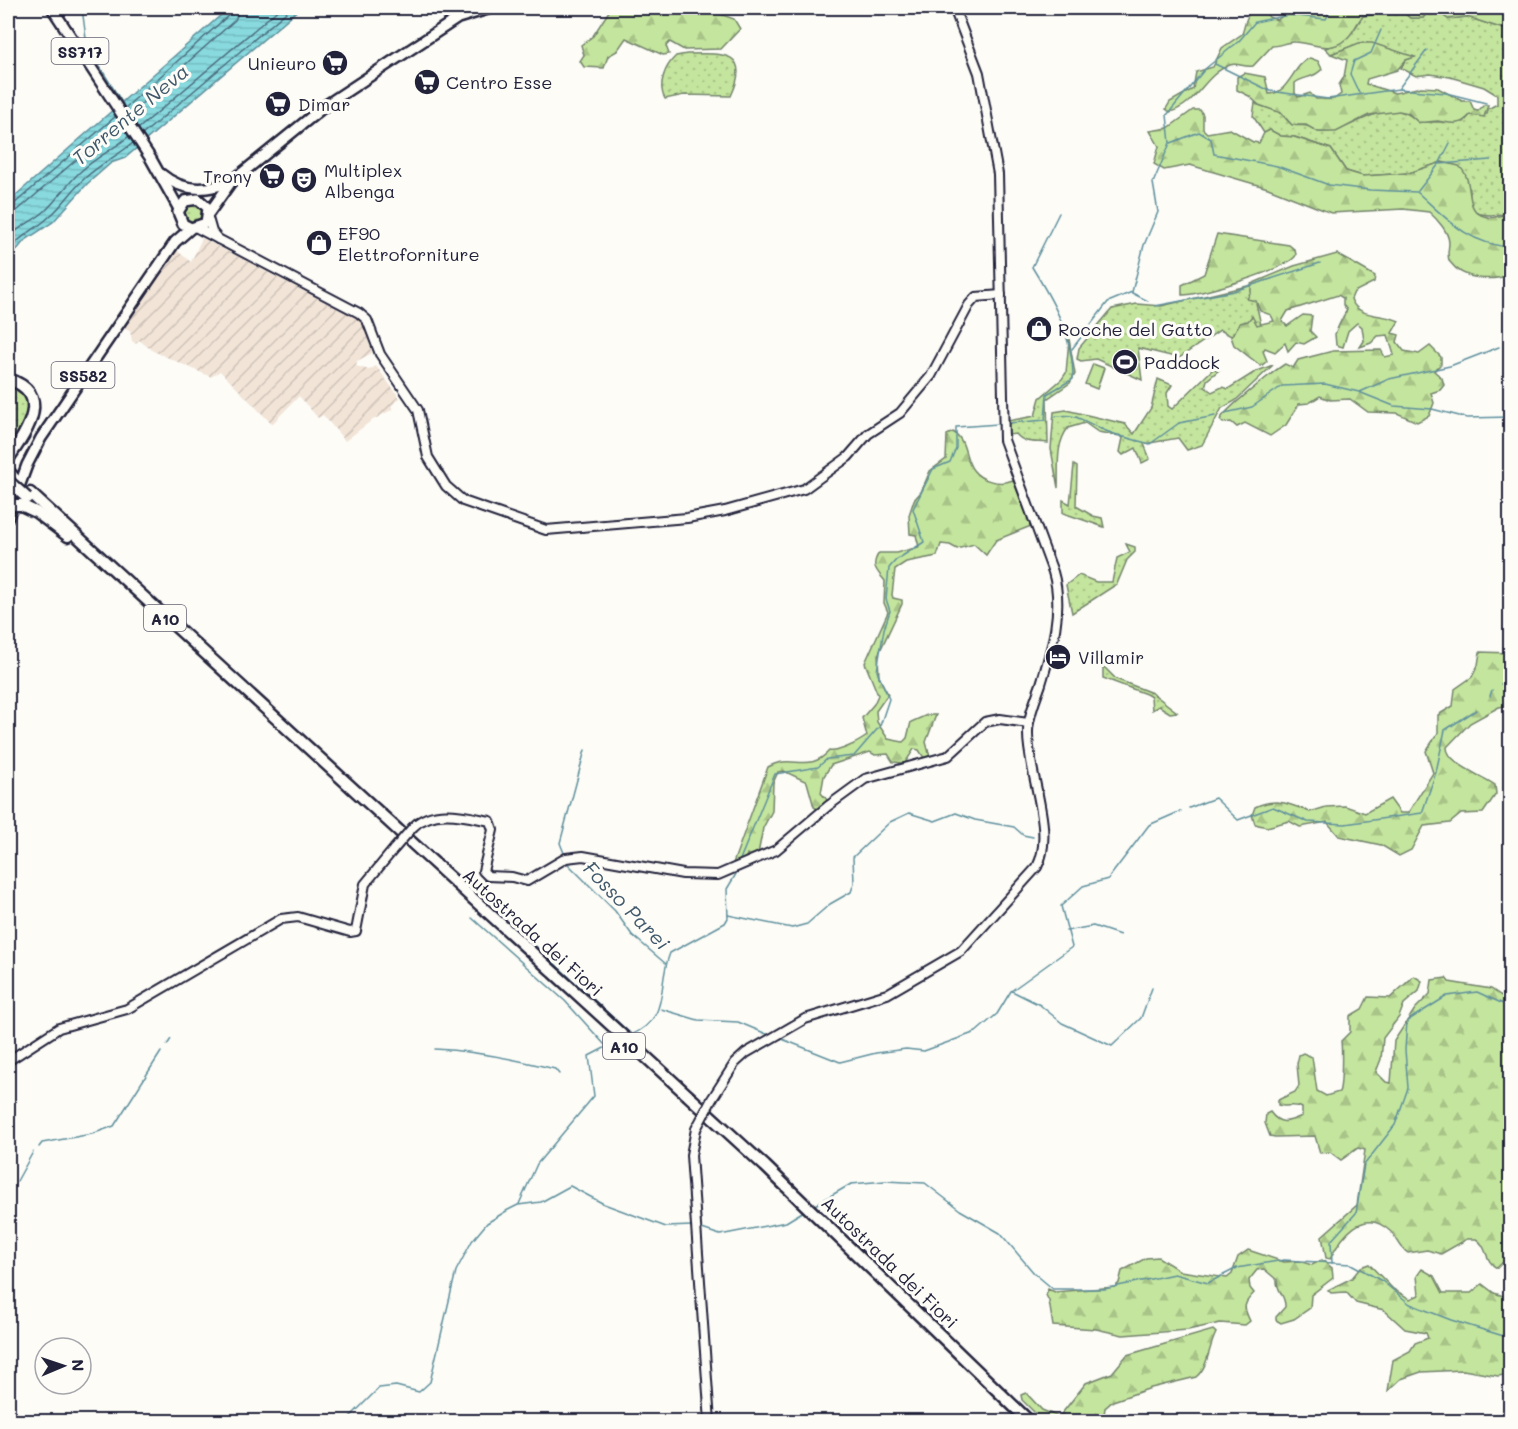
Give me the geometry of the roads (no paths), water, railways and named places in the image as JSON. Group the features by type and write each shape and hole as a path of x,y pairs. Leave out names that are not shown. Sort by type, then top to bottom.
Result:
{"highway":[{"path":"8,379 20,385 27,392 33,411 30,425 8,459"},
{"name":"Autostrada dei Fiori","path":"9,476 26,499 765,1166 1030,1422"},
{"path":"8,505 26,499"},
{"name":"Autostrada dei Fiori","path":"26,499 829,1235 1021,1422"}],"main road":[{"name":"SS717","path":"52,8 162,175 179,209"},
{"path":"228,185 208,215 194,228 180,220 179,209 184,201 195,199 228,185 326,105 458,18 491,8"},
{"name":"SS717","path":"162,175 176,189 195,199"},
{"path":"162,175 192,189 228,185"},
{"path":"195,199 205,204 208,215"},
{"name":"SS582","path":"175,242 180,220"},
{"name":"SS582","path":"8,517 27,465 41,438 175,242 194,228"}],"street":[{"path":"710,1422 691,1142 725,1076 746,1053 805,1019 887,994 956,955 990,921 1037,867 1044,847 1027,734 1028,723 1054,638 1057,619 1056,588 1053,572 1004,440 998,174 994,141 979,73 954,8"},
{"path":"208,215 212,232 220,243"},
{"path":"194,228 359,313 367,321 377,349 418,410 428,457 446,486 463,501 546,530 687,518 725,512 804,489 848,457 868,434 908,405 931,376 969,305 976,297 1001,294"},
{"path":"8,1061 58,1028 128,1009 281,919 298,917 350,932 356,931 365,884 413,827 423,819 435,815 490,821 493,830 483,871 488,876 512,877 527,881 566,858 583,856 683,874 718,875 776,850 838,798 865,779 948,756 985,722 1000,719 1028,723"}],"water":[{"name":"Torrente Neva","path":"229,8 300,8 125,158 111,163 87,184 53,222 24,241 8,261 8,202"}],"waterway":[{"name":"Torrente Neva","path":"82,8 87,46 123,104"},
{"path":"1132,292 1144,245 1158,212 1153,183 1170,143 1167,115 1205,69 1239,41 1255,22 1289,15 1326,19 1332,8"},
{"path":"1504,8 1510,8"},
{"path":"1359,93 1350,74 1354,61 1371,53 1381,30"},
{"path":"1399,88 1427,50"},
{"path":"1215,64 1270,91 1328,99 1399,89 1446,93 1486,103"},
{"path":"1171,143 1199,132 1211,139 1214,154 1277,166 1329,185 1417,192 1470,235 1495,245 1510,247"},
{"path":"1418,191 1439,164 1450,143"},
{"path":"1440,164 1491,160"},
{"path":"1045,420 1047,394 1073,379 1070,349 1061,320 1032,267 1059,213"},
{"path":"1155,306 1234,291 1320,263"},
{"path":"1072,349 1108,302 1132,292"},
{"path":"1132,293 1148,301"},
{"path":"1360,392 1389,379 1450,366 1499,347"},
{"path":"1225,413 1252,407 1282,386 1325,384 1359,392 1394,406 1432,409 1467,418 1510,417"},
{"path":"1054,417 1073,416 1111,433 1150,444 1179,423 1215,416"},
{"path":"1008,423 1046,420"},
{"path":"739,862 775,774 818,767 827,759 854,756 880,726 889,699 877,671 884,629 890,611 886,599 889,568 896,560 924,542 913,509 933,469 950,462 956,448 956,427 999,424"},
{"path":"1501,684 1510,682"},
{"path":"1490,696 1492,690"},
{"path":"1189,808 1215,798 1238,820 1273,807 1308,822 1345,824 1422,813 1436,772 1445,730 1476,710"},
{"name":"Fosso Parei","path":"564,853 560,843 585,750"},
{"path":"782,1039 840,1062 876,1053 906,1049 924,1051 976,1032 997,1014 1011,991 1072,947 1061,906 1083,886 1108,879 1149,825 1181,811"},
{"path":"728,915 792,928 807,924 830,904 851,892 854,883 853,857 890,822 909,813 935,821 956,813 975,820 1014,827 1023,835 1033,837"},
{"name":"Fosso Parei","path":"568,864 615,911 632,935 666,964"},
{"path":"629,1036 643,1029 657,1011 670,953 725,923 728,918 727,889 736,874"},
{"path":"472,918 565,1001 605,1045"},
{"path":"513,925 631,1034"},
{"path":"1066,931 1093,926 1120,935"},
{"path":"1012,991 1040,1005 1062,1023 1112,1046 1141,1018 1152,988"},
{"path":"1332,1263 1331,1241 1356,1213 1364,1165 1395,1125 1408,1088 1405,1050 1407,1021 1447,996 1477,992 1510,1007"},
{"path":"661,1009 698,1020 738,1022 769,1035"},
{"path":"167,1045 171,1039"},
{"path":"519,1204 537,1164 594,1096 589,1056 614,1043"},
{"path":"435,1049 510,1059 555,1069 559,1074"},
{"path":"39,1147 42,1143 92,1134 114,1126 161,1052"},
{"path":"17,1181 33,1152"},
{"path":"813,1206 851,1184 885,1181 925,1183 960,1210 1000,1233 1034,1273 1053,1289 1104,1289 1174,1274 1208,1283 1237,1268 1284,1260 1351,1264 1382,1281 1410,1304 1451,1320 1510,1338"},
{"path":"345,1422 379,1388 396,1386 419,1392 430,1382 456,1271 472,1241 487,1223 508,1210 518,1205 541,1202 570,1186 604,1204 666,1227 692,1226"},
{"path":"702,1229 720,1235 786,1222 804,1211"}],"place":[{"name":"Unieuro","path":"335,63"},
{"name":"Centro Esse","path":"427,82"},
{"name":"Dimar","path":"278,104"},
{"name":"Trony","path":"272,176"},
{"name":"Multiplex Albenga","path":"304,180"},
{"name":"EF90 Elettroforniture","path":"319,243"},
{"name":"Rocche del Gatto","path":"1039,329"},
{"name":"Paddock","path":"1125,362"},
{"name":"Villamir","path":"1058,657"}]}
